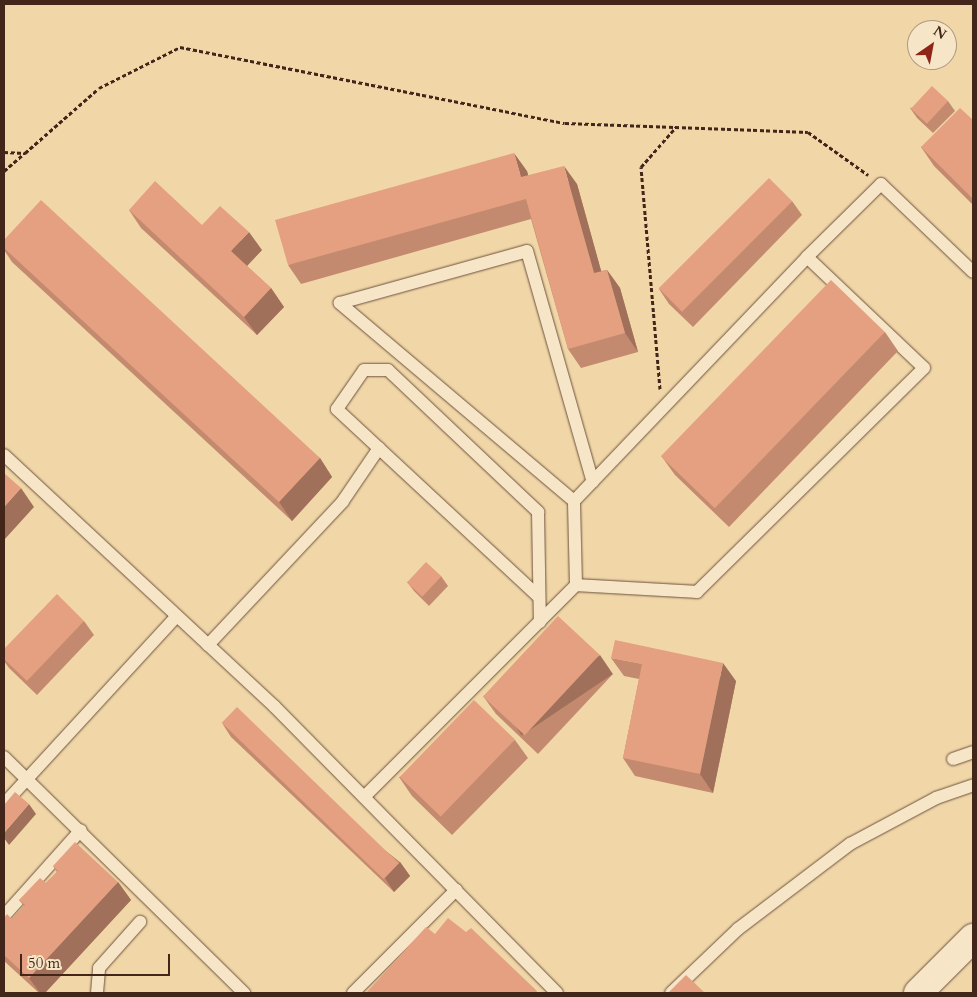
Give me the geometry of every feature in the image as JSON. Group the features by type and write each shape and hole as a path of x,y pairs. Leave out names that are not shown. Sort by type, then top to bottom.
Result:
{"main road":[{"path":"918,993 973,938"}],"lane":[{"path":"364,797 576,585 574,500 807,257 881,184 973,272"},
{"path":"574,500 340,303 527,251 592,482"},
{"path":"576,585 697,592 924,368 807,257"},
{"path":"539,597 337,409 364,370 388,370 538,512 540,622"},
{"path":"208,645 343,501 379,448"},
{"path":"4,455 208,645 364,797 557,993"},
{"path":"4,804 178,616"},
{"path":"953,759 973,752"},
{"path":"4,757 81,830 244,993"},
{"path":"671,993 738,928 850,844 936,798 973,785"},
{"path":"4,916 81,830"},
{"path":"352,993 456,890"},
{"path":"97,993 99,968 140,922"}],"path":[{"path":"4,171 99,88 180,47 565,123 808,132 881,184"},
{"path":"662,410 641,167 676,126"},
{"path":"4,152 25,153"}],"building":[{"path":"932,86 948,101 927,124 911,109"},
{"path":"960,108 973,120 973,199 921,147"},
{"path":"514,153 521,177 564,166 594,273 607,270 625,333 568,349 526,199 288,265 275,220"},
{"path":"769,178 792,201 682,312 659,288"},
{"path":"155,181 202,225 220,206 249,232 231,251 271,288 244,317 129,210"},
{"path":"41,200 320,458 279,502 4,248 4,240"},
{"path":"831,280 885,332 715,508 661,456"},
{"path":"4,473 21,488 4,507"},
{"path":"426,562 441,576 422,597 407,582"},
{"path":"57,594 84,621 27,681 4,659 4,649"},
{"path":"558,616 600,655 525,735 483,696"},
{"path":"615,640 723,663 700,774 623,758 642,664 611,658"},
{"path":"474,700 515,740 441,817 400,777"},
{"path":"237,707 399,863 384,879 222,723"},
{"path":"15,792 29,804 4,833 4,805"},
{"path":"75,842 118,882 29,978 4,955 4,918 7,914 12,919 25,905 19,900 40,878 46,883 58,871 53,866"},
{"path":"448,918 466,932 471,928 537,991 536,993 366,993 426,927 435,934"},
{"path":"686,975 705,993 668,993"}]}
